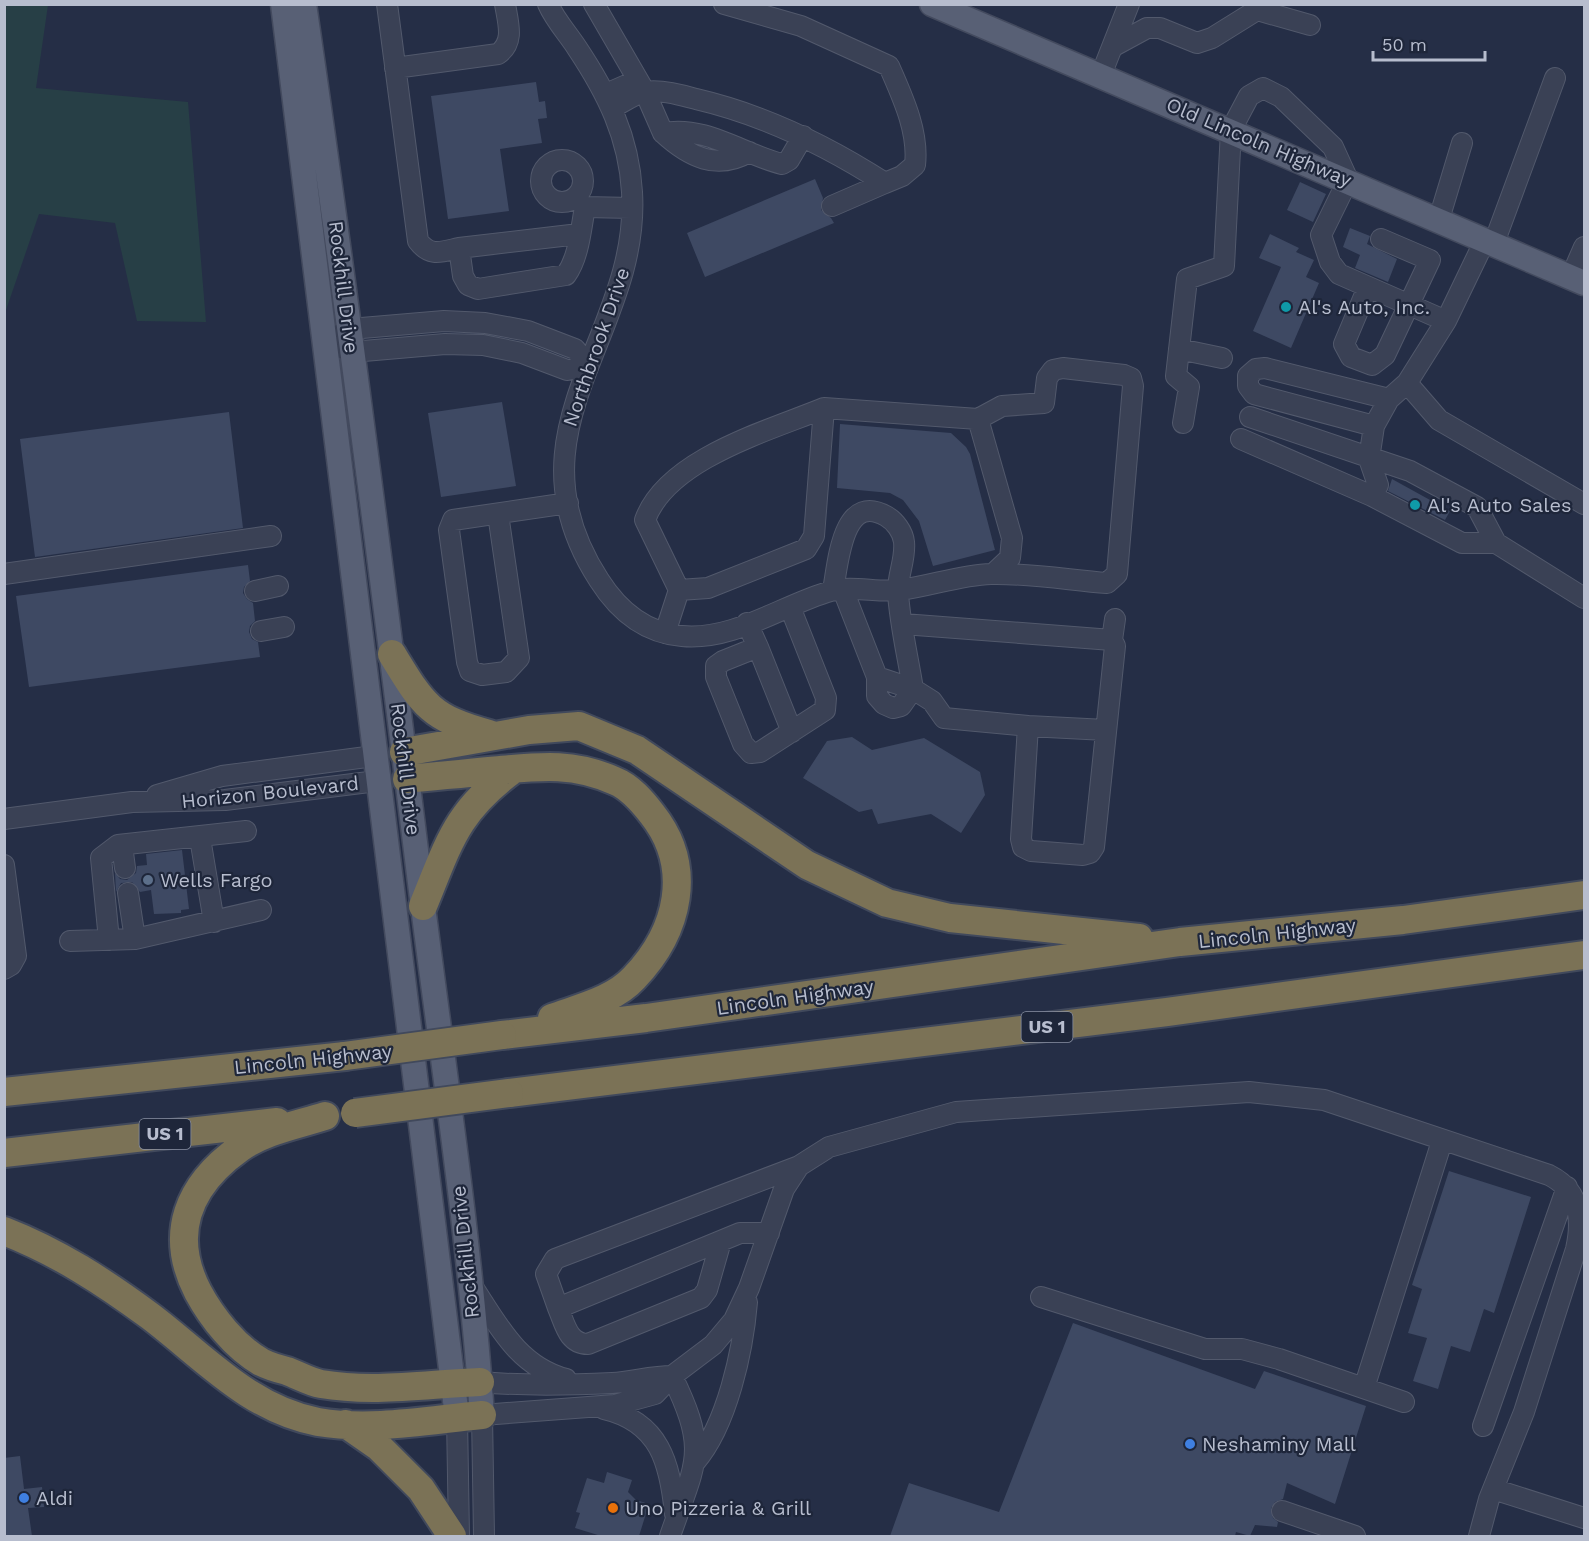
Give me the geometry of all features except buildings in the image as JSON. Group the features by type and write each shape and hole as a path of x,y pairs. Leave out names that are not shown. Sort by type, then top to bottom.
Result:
{"highway":[{"path":"392,654 414,690 433,712 459,726 494,735"},
{"path":"406,766 494,735 550,727 579,726 613,738 637,750 807,865 887,903 950,918 1180,942"},
{"path":"406,766 514,769 554,765 576,769 617,781 634,794 670,840 678,889 675,907 663,938 633,980 594,1003 502,1035"},
{"path":"423,906 462,818 488,788 514,769"},
{"name":"Lincoln Highway","path":"4,1092 345,1056 646,1018 1180,942 1403,921 1584,895"},
{"name":"US 1","path":"4,1153 355,1113 1167,1012 1584,956"},
{"path":"325,1116 270,1134 241,1147 208,1176 186,1212 182,1241 191,1279 208,1310 234,1340 261,1362 320,1384 392,1389 466,1382"},
{"path":"4,1231 84,1269 152,1318 229,1382 267,1404 317,1422 346,1424 394,1424 469,1416"},
{"path":"346,1424 379,1447 421,1489 452,1536"}],"main road":[{"name":"Rockhill Drive","path":"283,4 326,342 377,781 466,1382 469,1416"},
{"name":"Rockhill Drive","path":"304,4 392,654 468,1280 466,1382"},
{"name":"Old Lincoln Highway","path":"932,4 1578,280"},
{"name":"Horizon Boulevard","path":"374,756 406,766"},
{"name":"Horizon Boulevard","path":"377,781 406,766"}],"street":[{"path":"387,4 418,241 425,250 433,254 459,248 579,234"},
{"path":"395,68 498,54 506,48 510,40 505,4"},
{"name":"Northbrook Drive","path":"548,4 609,101 625,146 632,208 624,268 573,404 565,441 568,503 583,549 606,591 631,617 665,633 696,637 728,631 838,590"},
{"name":"Northbrook Drive","path":"562,4 571,38"},
{"path":"594,4 642,86 663,133 679,147 719,164 734,161 749,152 782,164 789,160 803,136"},
{"path":"724,4 801,26 889,66 905,105 917,153 915,165 902,176 832,206"},
{"path":"1101,75 1129,4"},
{"path":"1112,47 1147,28 1160,28 1197,43 1212,38 1258,7 1310,25"},
{"path":"1372,496 1378,485 1369,459 1374,426 1389,399 1407,382 1446,321 1490,242 1555,78"},
{"path":"609,101 642,86 729,106 803,136 844,157 885,183"},
{"path":"1182,423 1189,387 1176,376 1187,279 1224,266 1231,130 1249,96 1263,88 1281,97 1333,147 1348,180 1321,235 1330,262 1339,274 1446,321"},
{"path":"1439,219 1462,143"},
{"path":"459,248 463,276 468,285 478,289 566,275 572,266 583,200 632,208"},
{"path":"1368,287 1344,344 1351,357 1371,365 1385,356 1430,260 1381,239"},
{"path":"1578,280 1584,247"},
{"path":"326,342 351,340 464,344 522,353 567,370 588,366"},
{"path":"1179,349 1222,358"},
{"path":"665,633 679,590 645,520 658,495 709,455 824,408 978,419 1002,406 1044,403 1047,378 1053,370 1063,368 1124,375 1131,378 1133,386 1117,574 1113,580 1107,583 993,574 897,591 838,590"},
{"path":"1374,426 1254,394 1248,386 1248,376 1256,369 1265,368 1389,399"},
{"path":"1407,382 1439,420 1584,504"},
{"path":"679,590 708,588 806,549 814,536 824,408"},
{"path":"1250,417 1410,471 1477,507 1496,543 1584,598"},
{"path":"978,419 1012,538 1010,558 993,574"},
{"path":"1241,439 1372,496 1462,543 1496,543"},
{"path":"498,514 519,658 506,672 482,675 471,671 467,662 449,530 453,520 568,503"},
{"path":"873,512 884,515 893,521 901,533 904,543 897,591 913,689 901,706 893,708 884,704 877,696 877,677 838,590 844,531 851,519 860,514 873,512"},
{"path":"4,574 271,536"},
{"path":"255,591 278,586"},
{"path":"758,647 723,660 716,666 716,677 743,744 751,753 760,752 825,710 826,698 790,607"},
{"path":"1028,726 1021,838 1023,847 1031,851 1083,855 1090,853 1094,847 1115,646 1112,639 1115,619"},
{"path":"747,623 792,732"},
{"path":"903,624 1112,639"},
{"path":"261,631 284,627"},
{"path":"913,689 932,701 944,718 1106,730"},
{"name":"Horizon Boulevard","path":"132,802 222,776 374,756"},
{"name":"Horizon Boulevard","path":"4,819 132,802 225,800 377,781"},
{"path":"109,940 101,858 122,845 246,831"},
{"path":"200,838 214,922"},
{"path":"122,845 125,868"},
{"path":"4,865 16,956 4,969"},
{"path":"128,893 135,939"},
{"path":"70,941 135,939 261,910"},
{"path":"721,1241 707,1290 701,1298 588,1344 578,1344 571,1339 546,1274 548,1267 555,1260 800,1166 829,1147 956,1112 1249,1092 1324,1100 1549,1175 1567,1188 1578,1207 1581,1227 1521,1420 1493,1489 1479,1536"},
{"path":"1364,1388 1442,1141"},
{"path":"469,1416 592,1407 636,1401 655,1394 672,1376 702,1356 724,1333 749,1287 784,1189 800,1166"},
{"path":"1483,1426 1567,1188"},
{"path":"558,1308 740,1233 769,1233"},
{"path":"468,1280 508,1341 537,1367 547,1374 569,1380 613,1383"},
{"path":"673,1529 695,1462 712,1440 741,1351 749,1287"},
{"path":"1041,1297 1205,1349 1242,1349 1404,1401"},
{"path":"466,1382 519,1385 613,1383 650,1376 672,1376"},
{"path":"672,1376 694,1426 695,1462"},
{"path":"592,1407 629,1417 654,1440 668,1467 673,1529"},
{"name":"Rockhill Drive","path":"459,1536 469,1416"},
{"name":"Rockhill Drive","path":"469,1416 484,1536"},
{"path":"1493,1489 1584,1518"},
{"path":"1282,1511 1355,1536"}],"shaded area":[{"path":"5,4 48,5 36,88 188,102 206,322 137,321 115,223 39,214 5,313"}],"place":[{"name":"Al's Auto, Inc.","path":"1286,307"},
{"name":"Al's Auto Sales","path":"1415,505"},
{"name":"Wells Fargo","path":"148,880"},
{"name":"Neshaminy Mall","path":"1190,1444"},
{"name":"Aldi","path":"24,1498"},
{"name":"Uno Pizzeria & Grill","path":"613,1508"}]}
